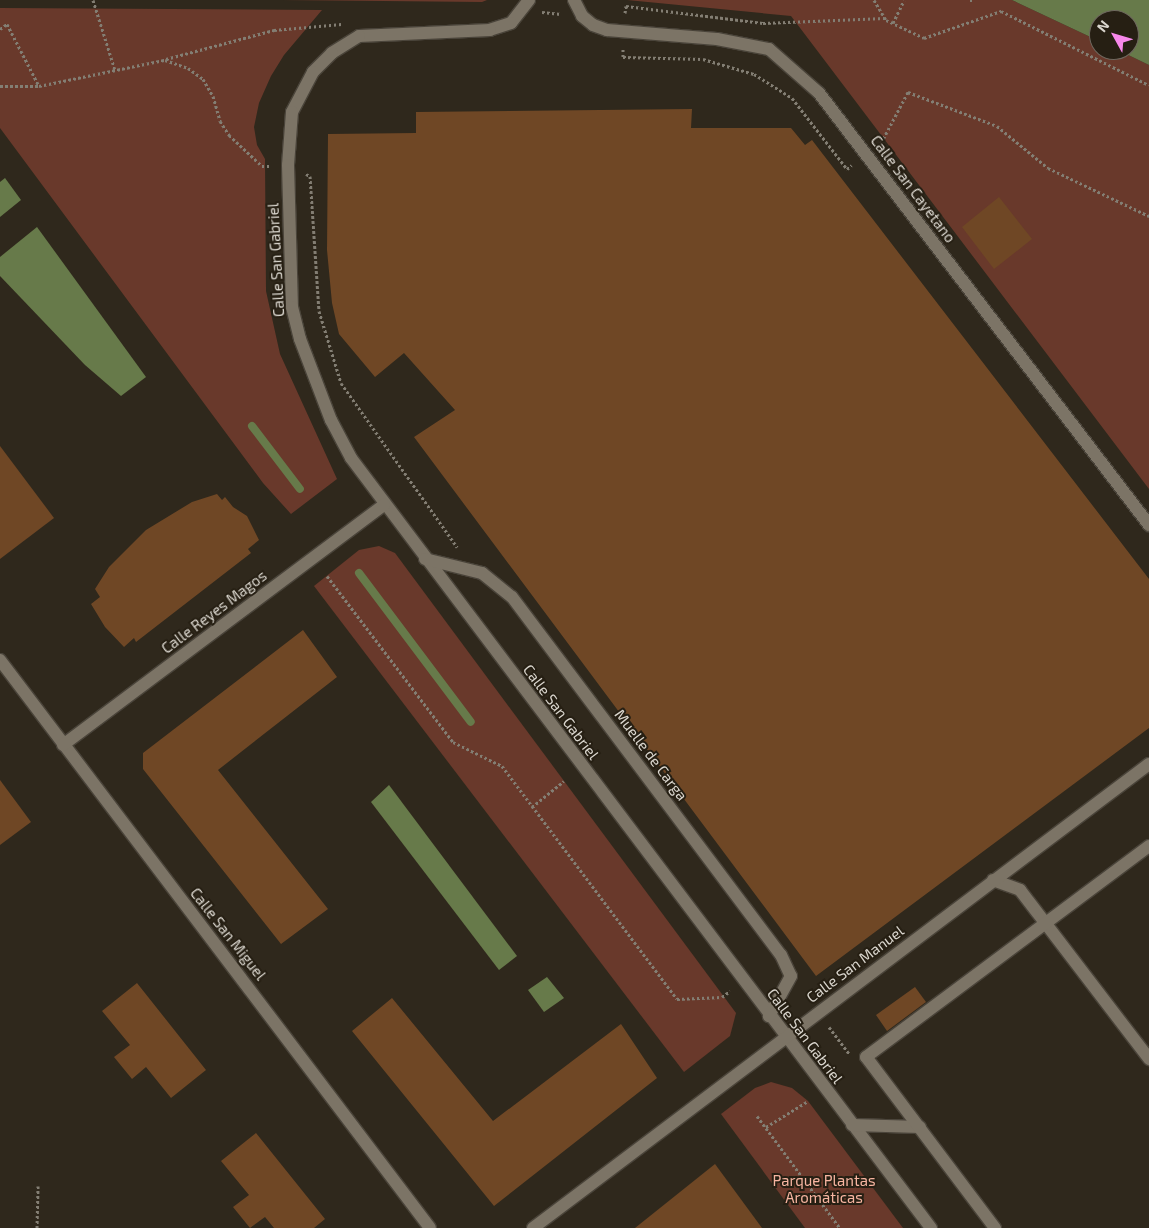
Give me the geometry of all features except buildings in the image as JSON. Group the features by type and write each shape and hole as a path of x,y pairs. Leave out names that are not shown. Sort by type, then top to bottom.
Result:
{"street":[{"path":"574,0 582,16"},
{"path":"359,36 490,30 511,23 527,5"},
{"name":"Calle San Cayetano","path":"582,16 593,25 624,31 717,39 769,49 819,93 1149,525"},
{"name":"Calle San Gabriel","path":"359,36 332,53 301,91 292,112 288,165 292,307 300,340 331,420 351,458 384,505 931,1228"},
{"name":"Calle Reyes Magos","path":"63,744 384,505"},
{"name":"Muelle de Carga","path":"425,559 482,573 500,584 524,612 781,955 791,976 769,1016"},
{"name":"Calle San Miguel","path":"0,660 430,1228"},
{"name":"Calle San Manuel","path":"533,1228 1149,764"},
{"path":"995,1228 866,1057 1047,924 1149,846"},
{"path":"993,880 1020,890 1149,1059"},
{"path":"852,1124 920,1127"}],"path":[{"path":"93,0 115,70"},
{"path":"874,0 885,18 924,38 1001,11 1149,85"},
{"path":"893,23 904,0"},
{"path":"527,5 582,16"},
{"path":"885,18 763,23 626,6 623,57 703,60 754,74 792,98 847,169 884,140 908,92 998,126 1048,168 1149,216"},
{"path":"0,29 7,24 39,86"},
{"path":"0,86 39,86 165,60 274,30 352,24 359,36"},
{"path":"165,60 188,68 203,79 213,96 220,122 262,166 288,165"},
{"path":"326,576 453,742 502,766 677,1000 722,997"},
{"path":"532,807 564,781"},
{"path":"766,1127 808,1101"},
{"path":"758,1116 840,1228"},
{"path":"37,1228 38,1186"}],"green space":[{"path":"282,0 487,0 482,2"},
{"path":"627,0 1012,0 1089,36 1089,60 1139,60 1149,65 1149,489 791,16"},
{"path":"0,8 322,10 284,55 271,76 259,103 254,127 257,145 265,159 266,291 280,354 337,479 291,514 263,483 0,128"},
{"path":"379,546 395,553 736,1013 730,1036 684,1072 314,586 359,550"},
{"name":"Parque Plantas Aromáticas","path":"771,1082 792,1088 808,1101 903,1228 805,1228 721,1114 755,1088"}],"shaded area":[{"path":"1012,0 1149,0 1149,65 1139,60 1139,10 1089,10 1089,36"},
{"path":"5,178 21,200 0,217 0,182"},
{"path":"37,227 146,377 121,396 85,365 0,276 0,257"},
{"path":"389,785 517,956 499,970 371,802"},
{"path":"547,977 564,998 544,1012 528,990"}],"waterway":[{"path":"252,426 300,489"},
{"path":"359,573 471,722"}]}
